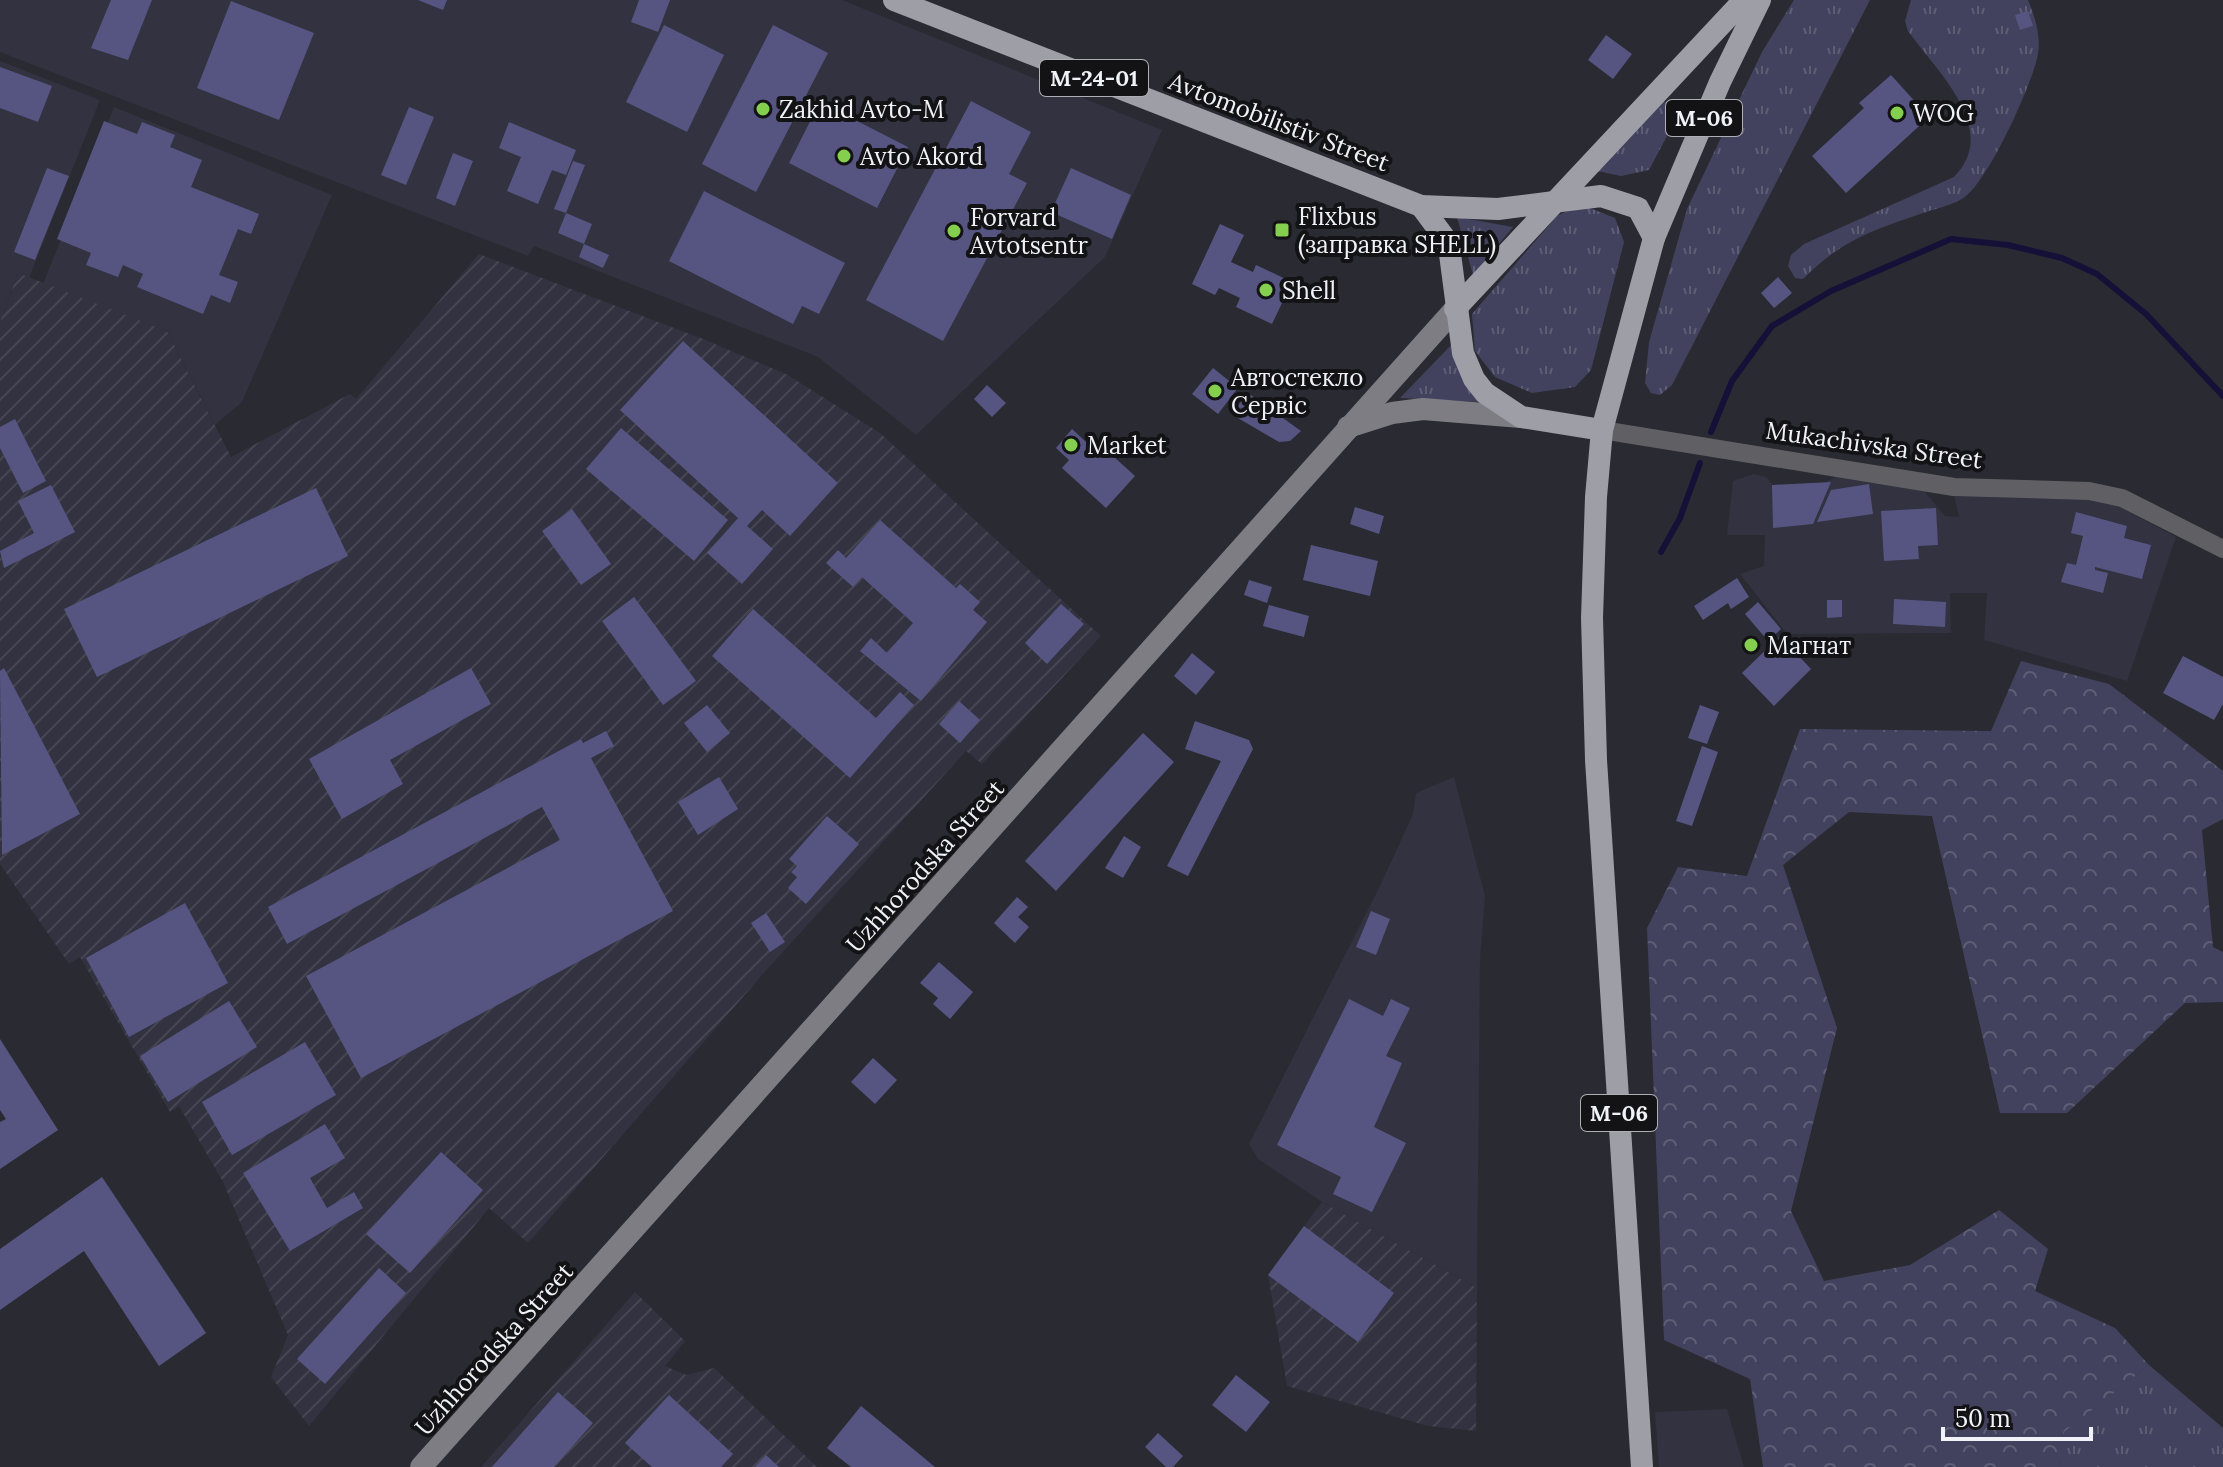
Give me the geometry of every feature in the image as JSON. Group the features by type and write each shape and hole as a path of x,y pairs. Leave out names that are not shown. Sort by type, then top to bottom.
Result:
{"highway":[{"name":"Avtomobilistiv Street","path":"894,0 1421,206 1498,209 1552,203"},
{"path":"1455,309 1744,0"},
{"name":"М-06","path":"1642,1467 1596,760 1592,618 1602,430 1654,238 1720,82 1760,0"},
{"name":"М-24-01","path":"1552,203 1601,196 1624,201 1638,208 1647,219 1654,238"},
{"path":"1421,206 1444,237 1450,254 1463,353 1474,379 1485,393 1521,417 1602,430"}],"main road":[{"path":"1346,427 1455,309"},
{"path":"1346,427 1392,413 1423,409 1521,417"},
{"name":"Uzhhorodska Street","path":"421,1467 942,887 1346,427"}],"street":[{"name":"Mukachivska Street","path":"1602,430 1954,487 2089,491 2122,498 2223,549"}],"shaded area":[{"path":"0,0 842,0 1162,130 1105,257 916,435 818,357 534,246 528,256 0,52"},
{"path":"0,61 100,100 29,278 18,273 0,322"},
{"path":"114,107 332,195 242,402 215,425 167,331 43,284"},
{"path":"479,254 786,374 880,433 1101,636 982,764 966,751 770,966 528,1243 489,1208 309,1426 271,1377 288,1335 223,1182 179,1106 170,1112 80,957 69,964 0,864 0,322 18,273 167,331 231,457 350,394 356,399"},
{"path":"1754,474 1766,477 1773,485 1824,483 1837,476 1921,487 1945,516 1959,517 1954,495 2084,497 2114,504 2176,537 2127,681 1984,640 1987,593 1950,593 1951,633 1787,634 1740,574 1764,566 1765,535 1727,535 1733,481"},
{"path":"1454,777 1485,896 1480,959 1477,1288 1322,1202 1258,1159 1249,1144 1379,888 1413,814 1416,793"},
{"path":"1322,1202 1477,1288 1476,1431 1428,1426 1287,1386 1268,1275"},
{"path":"635,1292 685,1341 665,1366 686,1375 714,1368 817,1467 481,1467"},
{"path":"1727,1409 1744,1467 1659,1467 1655,1412"}],"green space":[{"path":"1794,0 1870,0 1672,385 1660,395 1651,393 1645,383 1649,342 1687,209 1762,52"},
{"path":"1911,0 2028,0 2037,27 2039,47 2019,108 1987,170 1966,196 1857,239 1830,255 1803,279 1795,278 1788,266 1791,255 1804,244 1954,177 1967,159 1971,140 1968,121 1948,83 1908,31 1905,21"},
{"path":"1661,100 1671,105 1675,121 1649,170 1621,176 1597,171"},
{"path":"1580,204 1615,218 1624,242 1591,370 1575,387 1532,393 1495,377 1475,351 1472,314 1557,216"},
{"path":"1457,217 1513,227 1473,275"},
{"path":"1455,341 1481,402 1400,398"},
{"path":"2021,661 2109,684 2223,771 2223,819 2202,830 2213,947 2223,952 2223,1002 2185,1003 2067,1113 2000,1113 1932,816 1849,812 1783,865 1837,1028 1791,1211 1824,1281 1910,1265 1999,1210 2048,1249 2035,1291 2115,1328 2149,1365 2064,1432 2060,1467 1763,1467 1750,1379 1664,1340 1647,928 1678,867 1747,876 1800,729 1991,731"},
{"path":"2149,1365 2223,1428 2223,1467 2060,1467 2063,1432"}],"building":[{"path":"111,0 152,0 128,60 91,48"},
{"path":"418,0 447,0 443,10"},
{"path":"639,0 670,0 658,32 631,22"},
{"path":"231,1 314,33 279,120 197,88"},
{"path":"2028,11 2033,26 2020,30 2015,15"},
{"path":"664,25 724,55 687,132 626,102"},
{"path":"773,25 828,53 756,192 702,164"},
{"path":"1606,35 1632,54 1613,79 1588,60"},
{"path":"0,67 52,86 38,122 0,108"},
{"path":"1891,75 1929,117 1846,193 1812,156 1864,108 1859,103"},
{"path":"971,101 1031,132 1009,174 1027,183 943,341 866,300"},
{"path":"820,102 908,147 877,208 789,163"},
{"path":"409,107 434,117 406,185 381,175"},
{"path":"104,121 137,134 142,122 175,135 170,147 202,160 191,187 259,214 251,234 238,229 219,275 238,282 230,303 211,295 203,314 137,287 143,274 123,265 118,277 86,265 91,253 57,239"},
{"path":"509,122 576,150 566,175 552,170 538,204 507,191 521,157 499,148"},
{"path":"453,153 473,161 455,206 436,198"},
{"path":"573,161 585,165 566,213 554,209"},
{"path":"47,168 69,176 35,260 14,252"},
{"path":"1071,168 1131,195 1112,239 1051,212"},
{"path":"704,191 845,263 819,314 802,306 793,324 669,261"},
{"path":"566,213 592,224 584,244 558,233"},
{"path":"1220,224 1244,235 1231,262 1253,272 1256,265 1292,282 1272,324 1236,307 1240,298 1219,288 1215,295 1192,284"},
{"path":"584,244 609,255 603,268 579,257"},
{"path":"1778,277 1792,293 1774,308 1761,293"},
{"path":"683,341 838,483 790,536 762,510 747,526 773,549 742,584 707,553 738,518 620,410"},
{"path":"1213,368 1238,388 1218,414 1192,394"},
{"path":"987,385 1006,403 992,417 974,399"},
{"path":"1248,393 1301,431 1290,441 1279,442 1231,414"},
{"path":"15,419 46,481 23,493 0,448 0,427"},
{"path":"621,428 728,520 694,561 586,469"},
{"path":"1072,429 1086,442 1091,436 1135,476 1106,508 1062,468 1069,460 1056,448"},
{"path":"1831,482 1813,524 1773,528 1772,485"},
{"path":"1869,484 1873,514 1817,522 1831,490"},
{"path":"51,485 75,532 4,568 0,551 34,533 18,501"},
{"path":"316,488 348,556 97,677 64,609"},
{"path":"1355,507 1384,516 1379,534 1350,524"},
{"path":"1936,508 1938,545 1918,546 1919,559 1884,561 1881,511"},
{"path":"572,509 611,564 581,585 542,531"},
{"path":"2076,512 2127,526 2124,538 2151,545 2142,579 2095,567 2095,570 2108,573 2103,593 2061,582 2067,563 2076,565 2083,536 2071,533"},
{"path":"880,520 956,588 960,584 980,602 973,610 987,622 921,701 860,651 871,638 887,653 913,623 862,577 853,587 826,563 838,550 846,558"},
{"path":"1311,545 1378,561 1370,596 1303,580"},
{"path":"1737,578 1749,597 1731,609 1728,603 1703,620 1694,606"},
{"path":"1249,580 1272,587 1267,603 1244,595"},
{"path":"634,597 696,681 663,705 602,621"},
{"path":"1894,599 1946,602 1945,627 1893,624"},
{"path":"1827,600 1842,600 1842,617 1827,618"},
{"path":"1758,602 1781,629 1768,641 1745,614"},
{"path":"1061,604 1084,624 1047,664 1025,643"},
{"path":"1269,605 1309,616 1304,637 1263,626"},
{"path":"753,609 876,718 900,692 914,705 850,778 712,656"},
{"path":"1780,636 1811,669 1774,706 1742,673"},
{"path":"1192,653 1215,672 1196,695 1174,676"},
{"path":"2183,656 2223,677 2223,704 2214,720 2163,693"},
{"path":"4,668 80,814 2,855 0,671"},
{"path":"471,668 491,704 390,760 403,784 342,819 309,759"},
{"path":"959,701 980,720 960,743 939,724"},
{"path":"707,705 730,733 707,752 684,723"},
{"path":"1700,705 1719,712 1707,744 1688,738"},
{"path":"1195,721 1249,740 1253,749 1188,876 1167,866 1221,761 1185,749"},
{"path":"606,731 614,746 591,758 673,911 361,1078 306,976 560,840 542,807 287,944 268,907 581,739 583,743"},
{"path":"1143,733 1174,762 1056,891 1025,861"},
{"path":"1702,746 1718,752 1692,826 1676,821"},
{"path":"719,777 738,809 698,835 678,802"},
{"path":"827,816 859,844 806,904 788,888 797,877 791,872 797,866 789,859"},
{"path":"1124,836 1141,847 1123,878 1105,868"},
{"path":"1017,897 1028,907 1018,917 1029,927 1015,943 994,923"},
{"path":"185,903 228,983 129,1037 86,958"},
{"path":"1371,911 1390,919 1376,955 1356,947"},
{"path":"766,913 785,942 770,952 751,923"},
{"path":"939,962 973,992 950,1019 933,1004 938,998 920,983"},
{"path":"1349,999 1383,1016 1391,999 1410,1008 1386,1056 1402,1063 1374,1127 1406,1143 1372,1212 1333,1194 1341,1177 1277,1145"},
{"path":"229,1001 257,1047 168,1102 140,1056"},
{"path":"0,1039 58,1130 0,1169 0,1122 6,1119 0,1110"},
{"path":"305,1042 336,1095 232,1155 202,1102"},
{"path":"873,1058 897,1080 875,1104 851,1082"},
{"path":"325,1124 345,1158 310,1178 327,1208 354,1192 363,1208 290,1251 243,1173"},
{"path":"441,1152 483,1190 410,1273 366,1234"},
{"path":"102,1177 206,1333 159,1366 84,1251 0,1310 0,1249"},
{"path":"1304,1226 1394,1293 1358,1342 1268,1275"},
{"path":"379,1268 406,1293 325,1384 297,1359"},
{"path":"1236,1375 1270,1402 1246,1432 1212,1405"},
{"path":"558,1392 593,1423 554,1467 492,1467"},
{"path":"669,1395 733,1454 721,1467 652,1467 625,1443"},
{"path":"861,1406 935,1467 851,1467 827,1448"},
{"path":"1158,1433 1183,1456 1173,1467 1166,1467 1145,1447"},
{"path":"766,1455 779,1467 755,1467"}],"waterway":[{"path":"1711,432 1732,381 1772,326 1831,291 1951,239 2008,245 2062,258 2097,274 2146,314 2223,396"},
{"path":"1661,552 1680,518 1700,463"}],"place":[{"name":"Zakhid Avto-M","path":"763,109"},
{"name":"WOG","path":"1897,113"},
{"name":"Avto Akord","path":"844,156"},
{"name":"Flixbus (заправка SHELL)","path":"1282,230"},
{"name":"Forvard Avtotsentr","path":"954,231"},
{"name":"Shell","path":"1266,290"},
{"name":"Автостекло Сервіс","path":"1215,391"},
{"name":"Market","path":"1071,445"},
{"name":"Магнат","path":"1751,645"}]}
